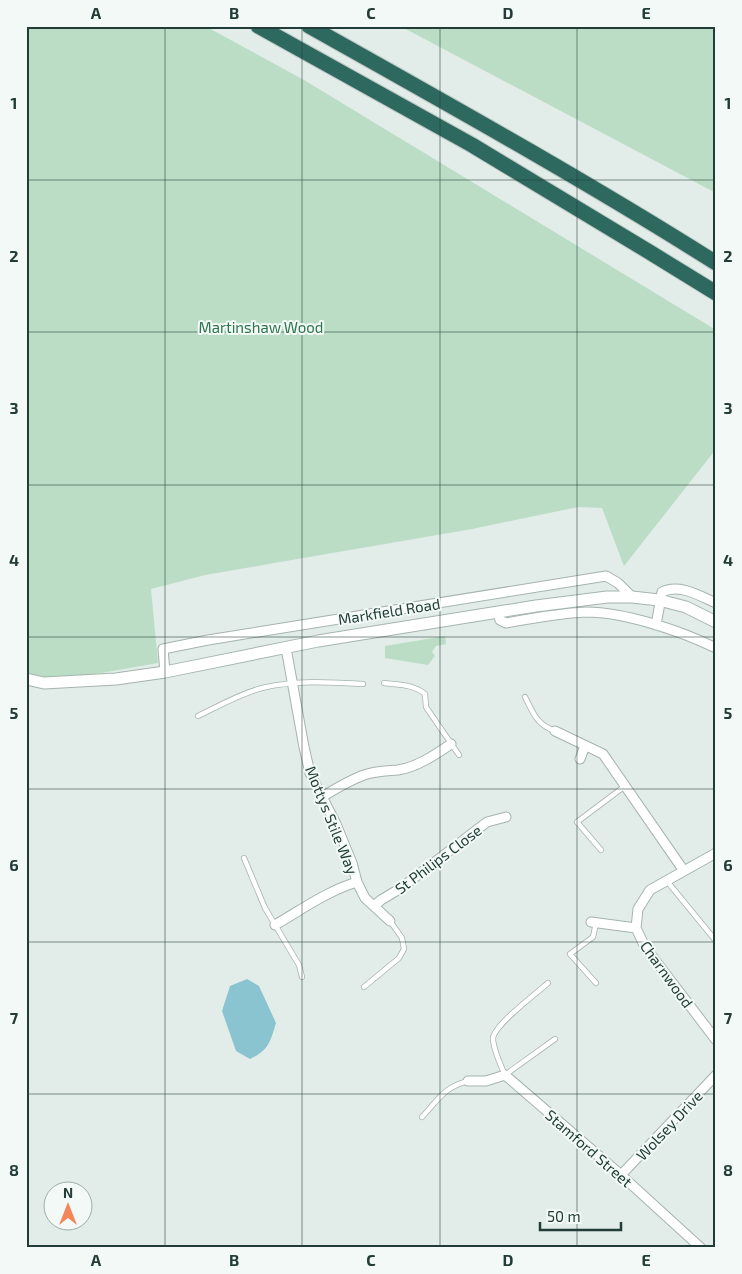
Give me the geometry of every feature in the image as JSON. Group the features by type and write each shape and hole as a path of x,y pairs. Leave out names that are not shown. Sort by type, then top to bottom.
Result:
{"highway":[{"path":"258,26 472,145 716,293"},
{"path":"309,26 485,124 716,263"}],"street":[{"name":"Markfield Road","path":"164,672 163,649 217,638 606,576 618,583 632,597"},
{"path":"656,625 659,600 662,592 669,588 692,592 716,603"},
{"name":"Markfield Road","path":"26,679 44,684 116,679 536,606 607,598 632,597 659,600 686,607 716,622"},
{"path":"498,613 500,620 506,623 553,615 588,612 618,615 656,625 716,648"},
{"name":"Mottys Stile Way","path":"286,648 310,772 336,824 352,863 357,882 365,898 390,922"},
{"path":"555,731 603,754 684,871"},
{"path":"322,797 364,775 380,771 400,770 416,764 451,744"},
{"path":"580,759 585,746"},
{"name":"St Philips Close","path":"374,906 401,888 487,822 506,817"},
{"name":"Charnwood","path":"716,853 650,890 638,909 636,928 645,946 716,1040"},
{"path":"275,926 323,897 346,885 357,882"},
{"path":"594,923 636,928"},
{"path":"468,1081 486,1081 505,1075"},
{"name":"Stamford Street","path":"505,1075 622,1175 701,1248"},
{"name":"Wolsey Drive","path":"622,1175 716,1075"}],"lane":[{"path":"198,716 236,696 263,688 317,682 363,684"},
{"path":"384,683 411,686 419,689 424,694 426,707 459,755"},
{"path":"525,697 538,721 544,727 555,731"},
{"path":"601,850 577,822 625,786"},
{"path":"244,858 275,926 299,965 302,977"},
{"path":"666,880 716,941"},
{"path":"364,987 399,958 404,948 402,938 390,922"},
{"path":"594,923 594,936 570,954 596,983"},
{"path":"548,983 498,1027 494,1038 498,1060 505,1075 555,1039"},
{"path":"422,1117 448,1088 468,1081"}],"green space":[{"name":"Martinshaw Wood","path":"26,26 205,26 304,80 716,330 716,449 624,566 602,508 578,507 472,529 205,575 151,589 158,663 44,683 26,674"},
{"path":"400,26 716,26 716,193 714,192"},
{"path":"445,636 446,644 436,646 432,652 435,656 428,665 385,658 385,646"}],"water":[{"path":"247,979 259,986 276,1023 268,1045 250,1059 236,1051 222,1011 230,986"}]}
